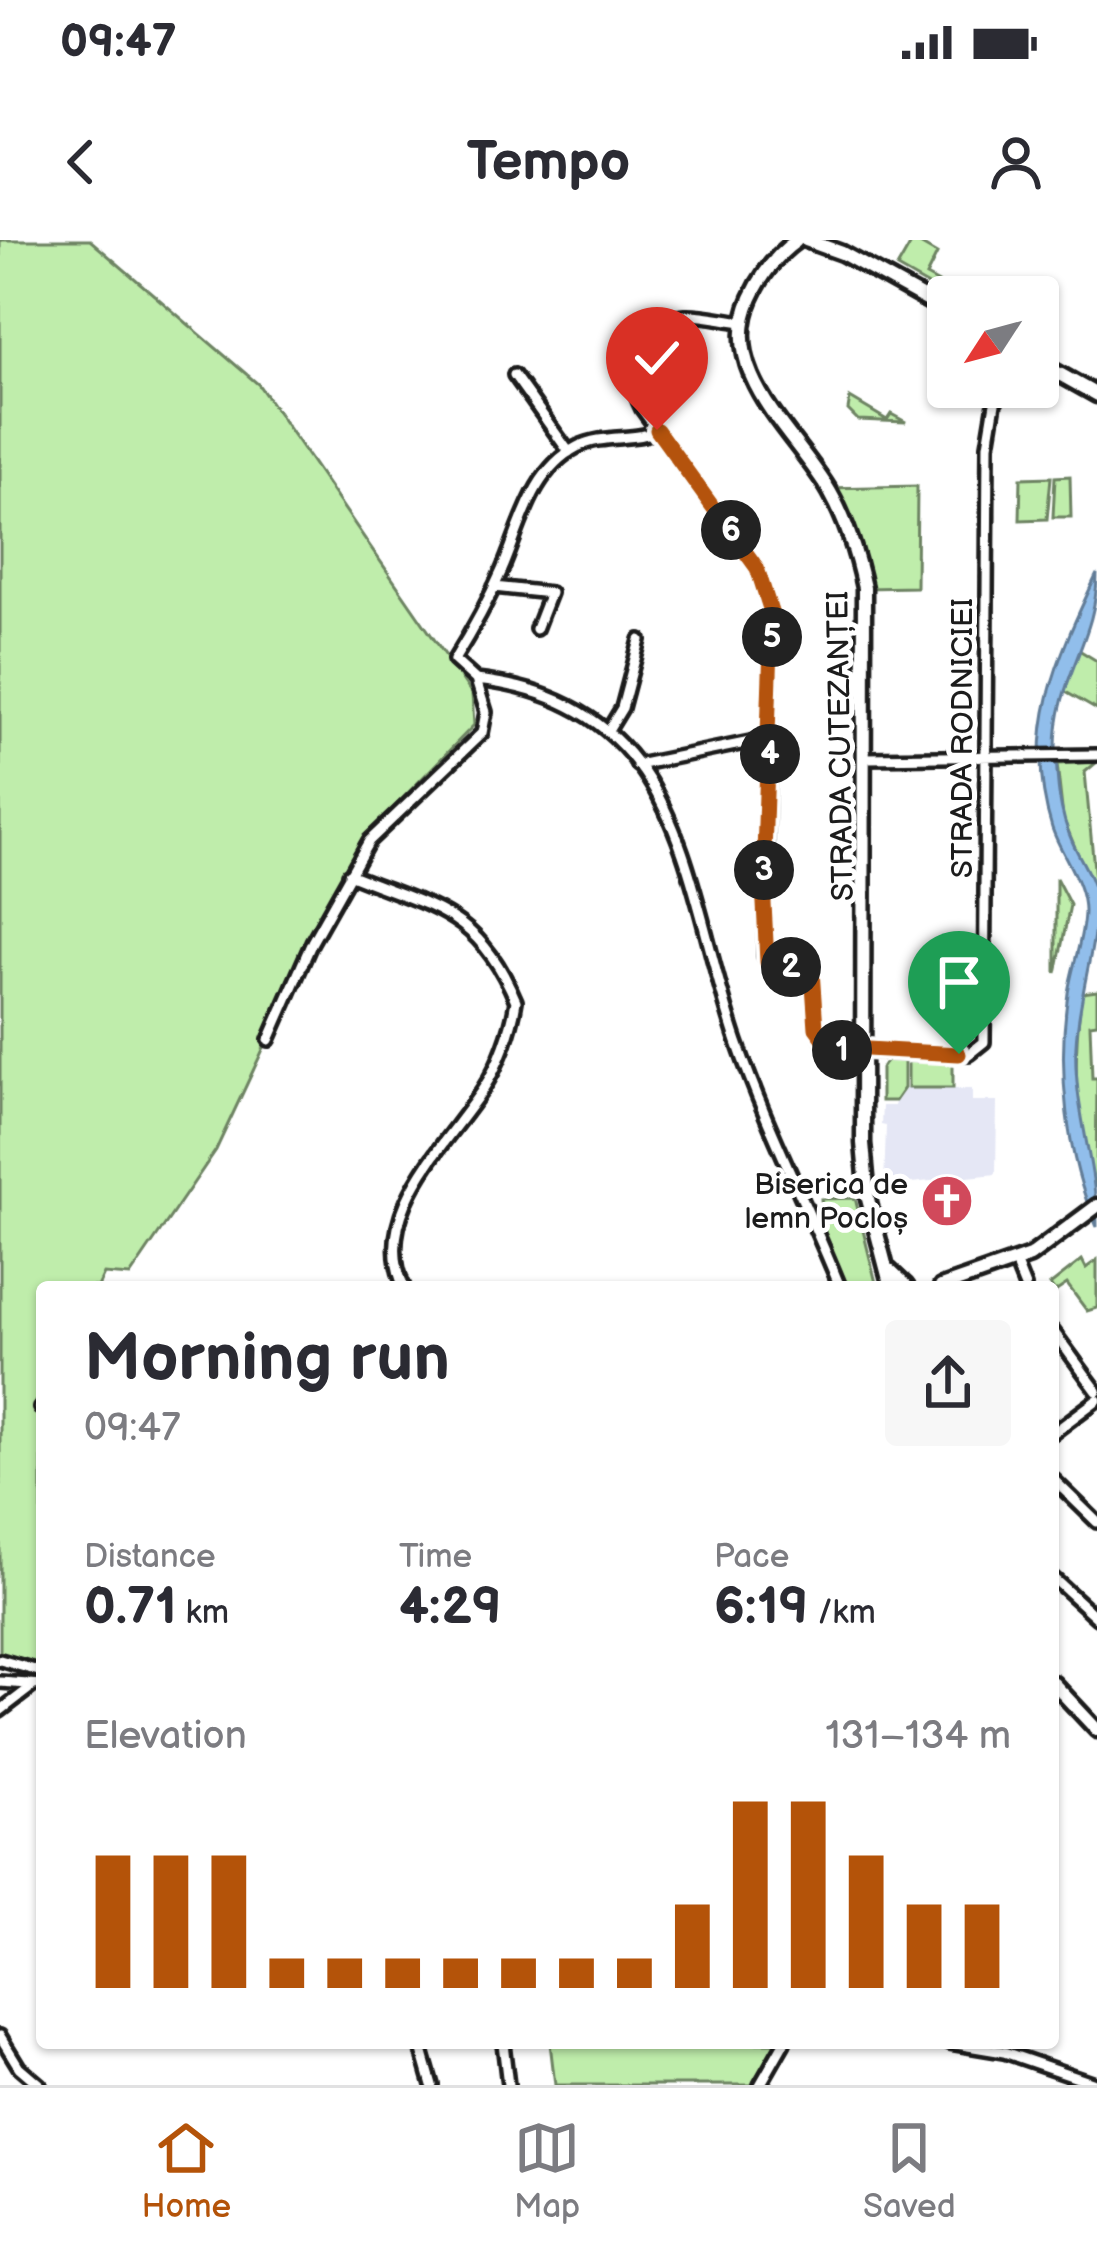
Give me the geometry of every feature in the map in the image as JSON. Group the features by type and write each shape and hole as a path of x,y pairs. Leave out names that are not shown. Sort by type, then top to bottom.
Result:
{"street":[{"path":"842,253 800,240 780,240 742,322 684,315 663,321 639,342 631,377 634,395 764,583 772,615 763,884 767,962 812,970 821,1040 839,1050 867,1051"},
{"path":"770,264 800,240"},
{"path":"826,240 927,300"},
{"name":"STRADA CUTEZANȚEI","path":"742,322 753,382 828,488 853,544 866,610 865,1184 888,1281"},
{"path":"1059,374 1097,395"},
{"path":"514,375 569,452"},
{"name":"STRADA RODNICIEI","path":"867,1051 969,1054 984,1042 988,464 989,425 996,408"},
{"path":"269,1040 369,841 482,733 486,712 476,680 454,660 494,587 532,494 569,452 602,437 648,435 657,430"},
{"path":"494,587 550,593 536,629"},
{"path":"608,730 622,708 640,640"},
{"path":"476,680 530,690 569,705 608,730 637,765 682,840 716,978 745,1065 837,1281"},
{"path":"637,765 770,738"},
{"path":"867,758 1097,755"},
{"path":"349,874 428,901 455,916 502,974 516,1001 487,1084 402,1207 395,1250 403,1281"},
{"path":"959,1281 1015,1262 1093,1209"},
{"path":"1015,1262 1023,1281"},
{"path":"884,1264 900,1281"},
{"path":"1059,1339 1097,1390"},
{"path":"1059,1428 1097,1400"},
{"path":"1059,1485 1097,1522"},
{"path":"1059,1583 1097,1618"},
{"path":"0,1660 36,1670"},
{"path":"0,1682 36,1685"},
{"path":"0,1711 36,1686"},
{"path":"1059,1689 1097,1730"},
{"path":"0,2036 20,2067 40,2085"},
{"path":"421,2049 432,2085"},
{"path":"503,2049 508,2085"},
{"path":"760,2085 781,2049"},
{"path":"986,2049 1097,2084"}],"shaded area":[{"path":"899,1088 972,1089 972,1101 997,1101 996,1174 884,1186 882,1106 894,1106"}],"green space":[{"path":"0,240 90,240 258,384 472,694 474,725 360,842 216,1150 130,1276 36,1281 36,1662 0,1658"},
{"path":"913,240 937,254 926,276 927,285 897,268"},
{"path":"850,398 887,420 891,414 906,422 858,420 848,410"},
{"path":"1070,476 1071,517 1053,517 1055,477"},
{"path":"1051,477 1047,519 1020,520 1021,478"},
{"path":"917,486 916,587 864,588 828,488"},
{"path":"1079,650 1097,661 1097,710 1064,691"},
{"path":"1097,762 1085,772 1097,901 1063,818 1057,764"},
{"path":"1056,878 1070,905 1056,973"},
{"path":"1097,991 1097,1023 1090,1024 1092,1078 1097,1078 1096,1188 1079,1116 1076,1067 1082,993"},
{"path":"887,1060 904,1061 904,1088 895,1101 881,1101 881,1069"},
{"path":"908,1061 953,1062 953,1088 908,1088"},
{"path":"855,1198 876,1281 842,1281 825,1240 821,1199"},
{"path":"1082,1260 1086,1268 1097,1260 1097,1308 1087,1311 1067,1284 1059,1289 1055,1281"},
{"path":"551,2049 777,2049 757,2085 555,2085"}],"water":[{"path":"1097,574 1090,620 1062,702 1056,751 1064,819 1097,900 1076,1068 1097,1227 1071,1142 1064,1082 1065,1022 1083,902 1052,828 1041,760 1048,697 1057,666"}],"place":[{"name":"Biserica de lemn Pocloș","path":"947,1201"}],"route":[{"path":"657,430 746,550 764,583 772,615 764,956 773,966 812,970 816,1028 830,1047 959,1054"}]}
